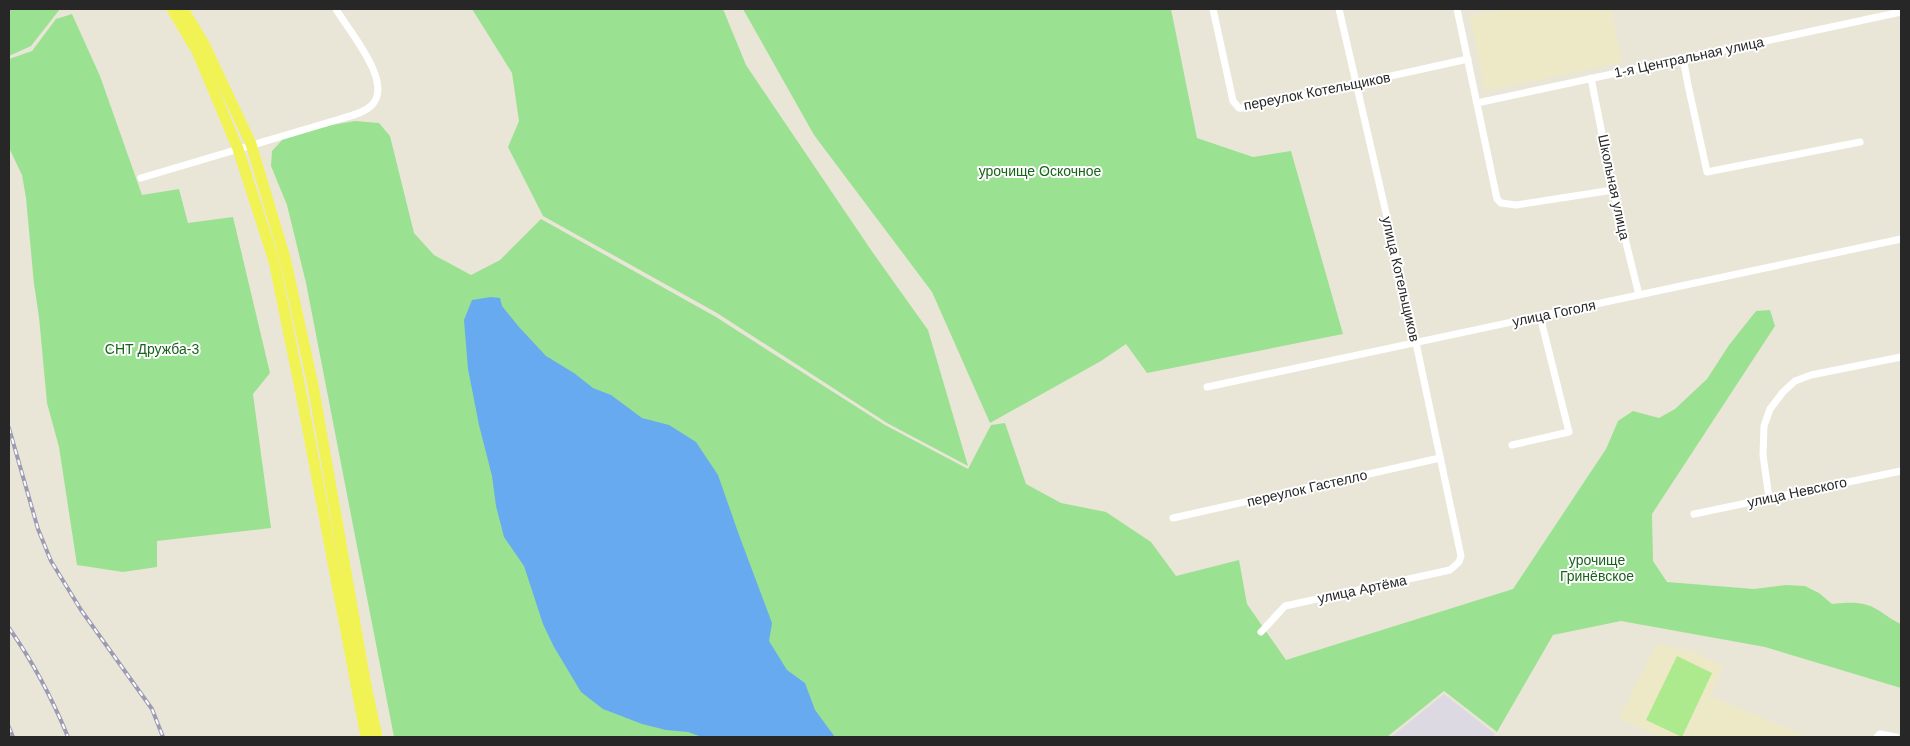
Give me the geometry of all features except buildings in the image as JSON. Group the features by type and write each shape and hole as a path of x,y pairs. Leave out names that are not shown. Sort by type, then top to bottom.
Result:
{"main road":[{"path":"172,9 197,51 238,149 274,261 366,737"},
{"path":"182,9 204,44 251,144 286,258 309,367 366,686 377,737"}],"street":[{"path":"141,178 364,111 372,106 378,91 378,83 373,68 336,9"},
{"name":"переулок Котельщиков","path":"1213,9 1233,101 1239,108 1355,85 1468,59"},
{"name":"улица Котельщиков","path":"1339,9 1416,343 1460,550"},
{"path":"1457,9 1495,193 1501,203 1516,205 1613,190"},
{"name":"1-я Центральная улица","path":"1477,102 1901,12"},
{"path":"1683,58 1708,172 1860,142"},
{"name":"Школьная улица","path":"1591,78 1613,190 1639,295"},
{"name":"улица Гоголя","path":"1207,387 1901,239"},
{"path":"1512,445 1569,432 1540,316"},
{"path":"1769,498 1763,455 1764,426 1770,409 1783,392 1795,381 1811,375 1901,357"},
{"name":"переулок Гастелло","path":"1173,518 1440,458"},
{"name":"улица Невского","path":"1694,514 1901,471"},
{"name":"улица Артёма","path":"1261,632 1285,606 1450,570 1459,562 1460,550"},
{"path":"1877,737 1880,734 1896,737"}],"shaded area":[{"path":"1506,9 1611,9 1622,62 1485,91 1470,16"},
{"path":"1657,644 1692,651 1723,666 1710,696 1808,737 1661,737 1619,718"},
{"path":"1444,694 1495,734 1493,737 1391,737"}],"green space":[{"path":"9,9 60,9 31,46 9,56"},
{"path":"472,9 723,9 746,65 871,250 928,330 968,466 887,423 717,313 543,216 508,147 519,121 512,73"},
{"name":"урочище Оскочное","path":"743,9 1171,9 1197,138 1253,157 1291,151 1343,334 1147,373 1126,344 1101,361 990,423 932,292 814,135"},
{"name":"СНТ Дружба-3","path":"72,14 100,76 142,195 179,189 188,223 233,217 270,373 253,394 271,528 157,541 157,567 123,572 77,565 59,447 47,403 26,198 22,175 9,148 9,59 32,51 56,19"},
{"name":"урочище Гринёвское","path":"355,121 379,123 390,136 414,233 434,255 471,275 500,260 541,219 716,317 885,425 968,469 991,425 1005,423 1026,484 1061,503 1106,512 1151,542 1176,576 1239,560 1247,604 1286,660 1513,589 1606,449 1618,421 1633,411 1659,418 1675,409 1707,379 1729,345 1756,311 1770,310 1775,326 1652,514 1653,561 1667,582 1754,589 1786,585 1805,586 1819,593 1832,604 1856,603 1873,607 1901,624 1901,688 1765,647 1621,621 1553,635 1497,732 1444,691 1387,737 394,737 306,283 287,205 271,166 272,151 283,139 302,130"},
{"path":"1677,656 1712,673 1682,737 1646,720"}],"water":[{"path":"491,297 500,298 502,306 546,356 574,373 593,388 611,395 642,418 669,425 696,442 718,475 772,623 769,641 787,670 805,683 815,710 835,737 702,737 688,732 666,730 642,724 603,709 581,692 554,647 543,624 524,566 504,537 496,506 492,476 479,425 468,369 464,320 472,300"}],"railway":[{"path":"9,428 38,529 51,561 81,610 152,709 163,737"},
{"path":"9,628 41,681 68,737"},
{"path":"9,727 13,737"}]}
